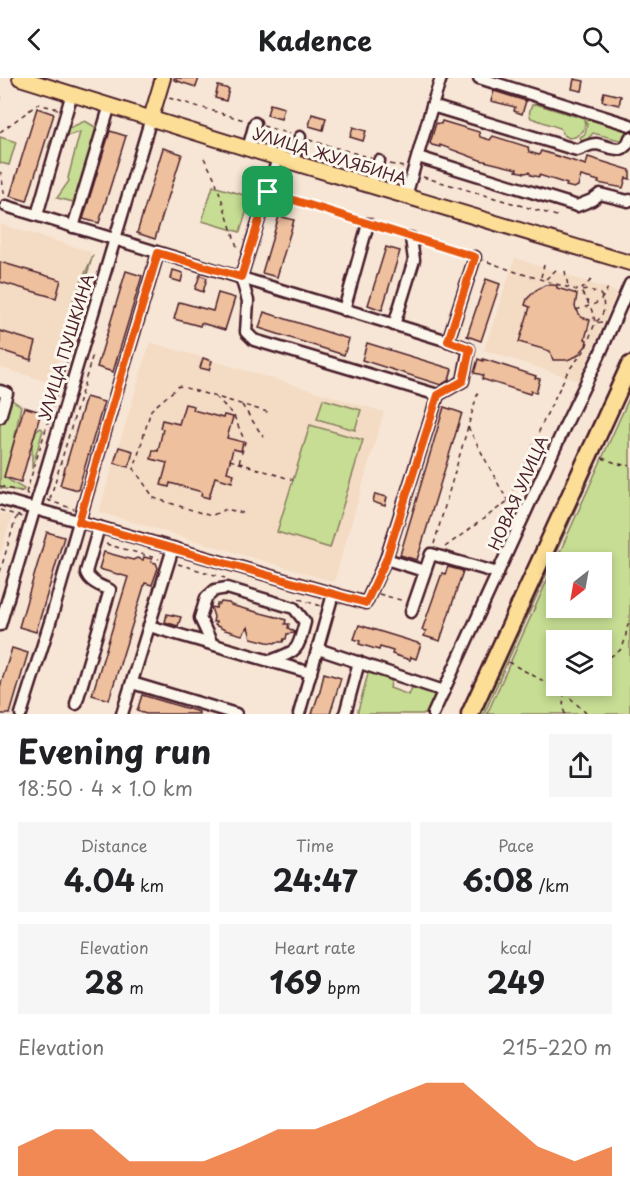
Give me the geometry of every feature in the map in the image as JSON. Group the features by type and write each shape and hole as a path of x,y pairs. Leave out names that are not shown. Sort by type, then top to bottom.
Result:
{"highway":[{"path":"470,714 630,365"}],"main road":[{"name":"УЛИЦА ЖУЛЯБИНА","path":"20,78 65,87 110,105 248,149 630,263"},
{"name":"УЛИЦА ПУШКИНА","path":"151,118 163,78"}],"street":[{"path":"406,196 441,78"},
{"path":"479,78 630,125"},
{"path":"37,215 66,112 65,87"},
{"path":"73,226 110,105"},
{"path":"432,106 577,150 593,144 615,149 624,148 630,138"},
{"name":"УЛИЦА ПУШКИНА","path":"0,625 151,118"},
{"path":"248,149 255,123"},
{"path":"293,162 300,137"},
{"path":"418,157 577,206 600,194 630,200"},
{"path":"278,158 242,273 248,301 246,332 254,340 438,395"},
{"path":"370,186 379,160"},
{"path":"0,499 18,510 33,514 46,512 366,603 386,560 438,395 463,381 470,349 344,310 242,273 158,253 6,206"},
{"path":"344,310 368,224"},
{"path":"394,325 414,260 411,238"},
{"path":"21,714 158,253"},
{"path":"448,341 475,257"},
{"name":"НОВАЯ УЛИЦА","path":"433,714 599,356 630,284"},
{"path":"0,391 7,393 0,417"},
{"path":"76,704 110,590 88,578 86,572 99,527"},
{"path":"122,714 173,548"},
{"path":"412,608 431,554 498,573"},
{"path":"386,560 423,572"},
{"path":"212,644 200,618 206,598 215,590 227,588 294,608 305,622 299,646 289,654 270,661"},
{"path":"299,714 333,594"},
{"path":"149,626 311,673"},
{"path":"318,649 444,691"},
{"path":"345,714 359,662"},
{"path":"132,683 236,714"}],"path":[{"path":"0,101 3,93"},
{"path":"158,94 379,160 560,218"},
{"path":"0,132 38,104 66,112"},
{"path":"204,158 214,179 242,273"},
{"path":"0,172 6,206"},
{"path":"268,192 516,272 580,291 593,291 600,294 603,299 604,310 601,317 595,323 585,351 568,372 508,501 447,547 431,554"},
{"path":"541,278 544,265"},
{"path":"545,280 557,269"},
{"path":"565,272 568,287"},
{"path":"580,291 591,279"},
{"path":"576,310 603,299 609,285"},
{"path":"580,291 594,320"},
{"path":"0,572 72,345"},
{"path":"46,512 93,354"},
{"path":"243,513 226,509 211,516 154,498 134,469 151,410 179,386 271,413"},
{"path":"431,554 478,392"},
{"path":"212,396 222,403 234,417 245,442 239,463"},
{"path":"242,404 264,438"},
{"path":"468,426 521,522"},
{"path":"602,457 618,465 630,466"},
{"path":"230,460 293,480"},
{"path":"0,486 38,497"},
{"path":"0,510 18,510 33,514"},
{"path":"95,540 233,580"},
{"path":"371,592 412,608"},
{"path":"298,599 330,608"},
{"path":"612,655 619,651 624,642 627,624 630,620"},
{"path":"507,661 546,682"},
{"path":"564,696 564,714"},
{"path":"568,696 587,714"}],"shaded area":[{"path":"0,224 91,252 51,383 0,367"},
{"path":"515,258 617,292 579,381 484,350"},
{"path":"150,342 384,412 334,582 99,512"},
{"path":"0,513 12,516 0,556"}],"green space":[{"path":"536,104 575,116 576,111 628,129 628,135 623,141 593,133 582,142 580,137 585,134 587,124 584,120 583,131 569,138 560,128 531,118 530,110 532,105"},
{"path":"85,121 104,132 82,204 57,198 69,181 80,132 63,137 59,154 48,147 53,135"},
{"path":"0,137 16,142 9,165 0,163"},
{"path":"213,186 251,197 240,232 202,221"},
{"path":"93,255 75,313 70,308"},
{"path":"630,387 556,552 555,552"},
{"path":"0,392 21,406 4,477 24,489 23,491 0,488"},
{"path":"630,396 630,714 487,714 546,583 546,618 612,618 612,552 560,552"},
{"path":"323,399 361,410 355,430 317,419"},
{"path":"310,425 363,440 330,548 277,532"},
{"path":"41,428 43,430 32,469 32,443 36,431"},
{"path":"546,571 484,714 481,714"},
{"path":"369,670 392,677 390,688 409,695 413,685 435,694 426,714 357,714"}],"building":[{"path":"174,78 199,78 196,87 174,80"},
{"path":"574,79 584,81 582,91 572,89"},
{"path":"218,86 229,89 226,101 215,98"},
{"path":"494,91 526,101 522,114 514,111 515,107 491,101"},
{"path":"604,92 621,96 619,105 602,101"},
{"path":"270,104 284,108 281,119 267,115"},
{"path":"37,108 54,114 27,201 10,196"},
{"path":"312,114 326,118 323,130 309,126"},
{"path":"442,121 479,132 480,137 490,140 493,136 528,147 529,152 539,155 541,151 586,165 588,157 630,170 630,179 626,178 623,188 598,183 599,181 581,176 578,186 574,188 539,175 539,177 531,175 529,172 516,171 517,169 480,160 430,143 436,123 441,124"},
{"path":"353,127 366,131 363,141 350,137"},
{"path":"110,131 126,136 99,223 83,219"},
{"path":"163,148 182,154 155,239 137,233"},
{"path":"279,216 294,220 277,277 262,273"},
{"path":"386,247 400,251 382,310 368,305"},
{"path":"0,262 61,280 56,298 0,282"},
{"path":"173,270 183,273 181,282 171,279"},
{"path":"126,271 142,276 113,372 97,367"},
{"path":"200,275 207,278 203,292 195,289"},
{"path":"486,279 500,284 481,341 467,336"},
{"path":"545,285 554,285 577,294 575,307 581,317 590,320 585,339 587,340 586,346 577,356 567,360 553,360 550,351 519,342 530,307 525,305 527,299"},
{"path":"218,293 235,298 225,330 174,319 179,302 213,311"},
{"path":"264,312 349,339 344,355 259,328"},
{"path":"0,331 36,342 31,360 0,350"},
{"path":"367,343 452,369 449,380 441,385 362,360"},
{"path":"203,358 212,361 209,370 200,368"},
{"path":"478,359 536,376 535,378 540,379 536,393 531,391 530,394 482,379 483,375 474,373"},
{"path":"86,397 104,402 78,490 60,485"},
{"path":"185,404 194,406 193,410 223,418 224,415 233,417 227,438 243,442 241,451 233,449 227,472 234,474 232,482 215,477 209,498 201,496 202,492 170,483 169,487 161,485 167,463 151,459 153,450 158,451 163,429 160,428 162,420 179,424"},
{"path":"24,407 41,412 21,482 4,477"},
{"path":"444,407 462,413 417,560 400,555"},
{"path":"119,447 133,451 129,467 114,463"},
{"path":"375,494 387,497 385,506 373,502"},
{"path":"47,532 64,537 36,632 19,627"},
{"path":"104,552 133,560 137,558 143,560 144,557 152,559 151,562 156,563 158,568 152,585 145,583 109,700 92,695 128,577 99,569"},
{"path":"448,567 463,571 440,641 424,636 426,631 422,630 442,573 445,574"},
{"path":"221,602 286,620 285,624 289,624 288,628 295,632 287,634 283,642 275,643 251,638 248,627 242,635 225,630 213,622 211,607 216,608"},
{"path":"167,614 181,617 178,626 165,622"},
{"path":"359,625 421,644 416,659 411,657 410,660 392,654 393,651 380,647 379,650 359,644 360,641 354,639"},
{"path":"12,648 28,653 10,714 0,714 0,687"},
{"path":"324,673 341,678 330,714 312,714 319,696"},
{"path":"142,695 199,712 199,714 146,714 137,711"}],"route":[{"path":"268,192 475,257 448,341 470,349 463,381 438,395 386,560 366,603 79,522 158,253 241,277 268,192"}]}
